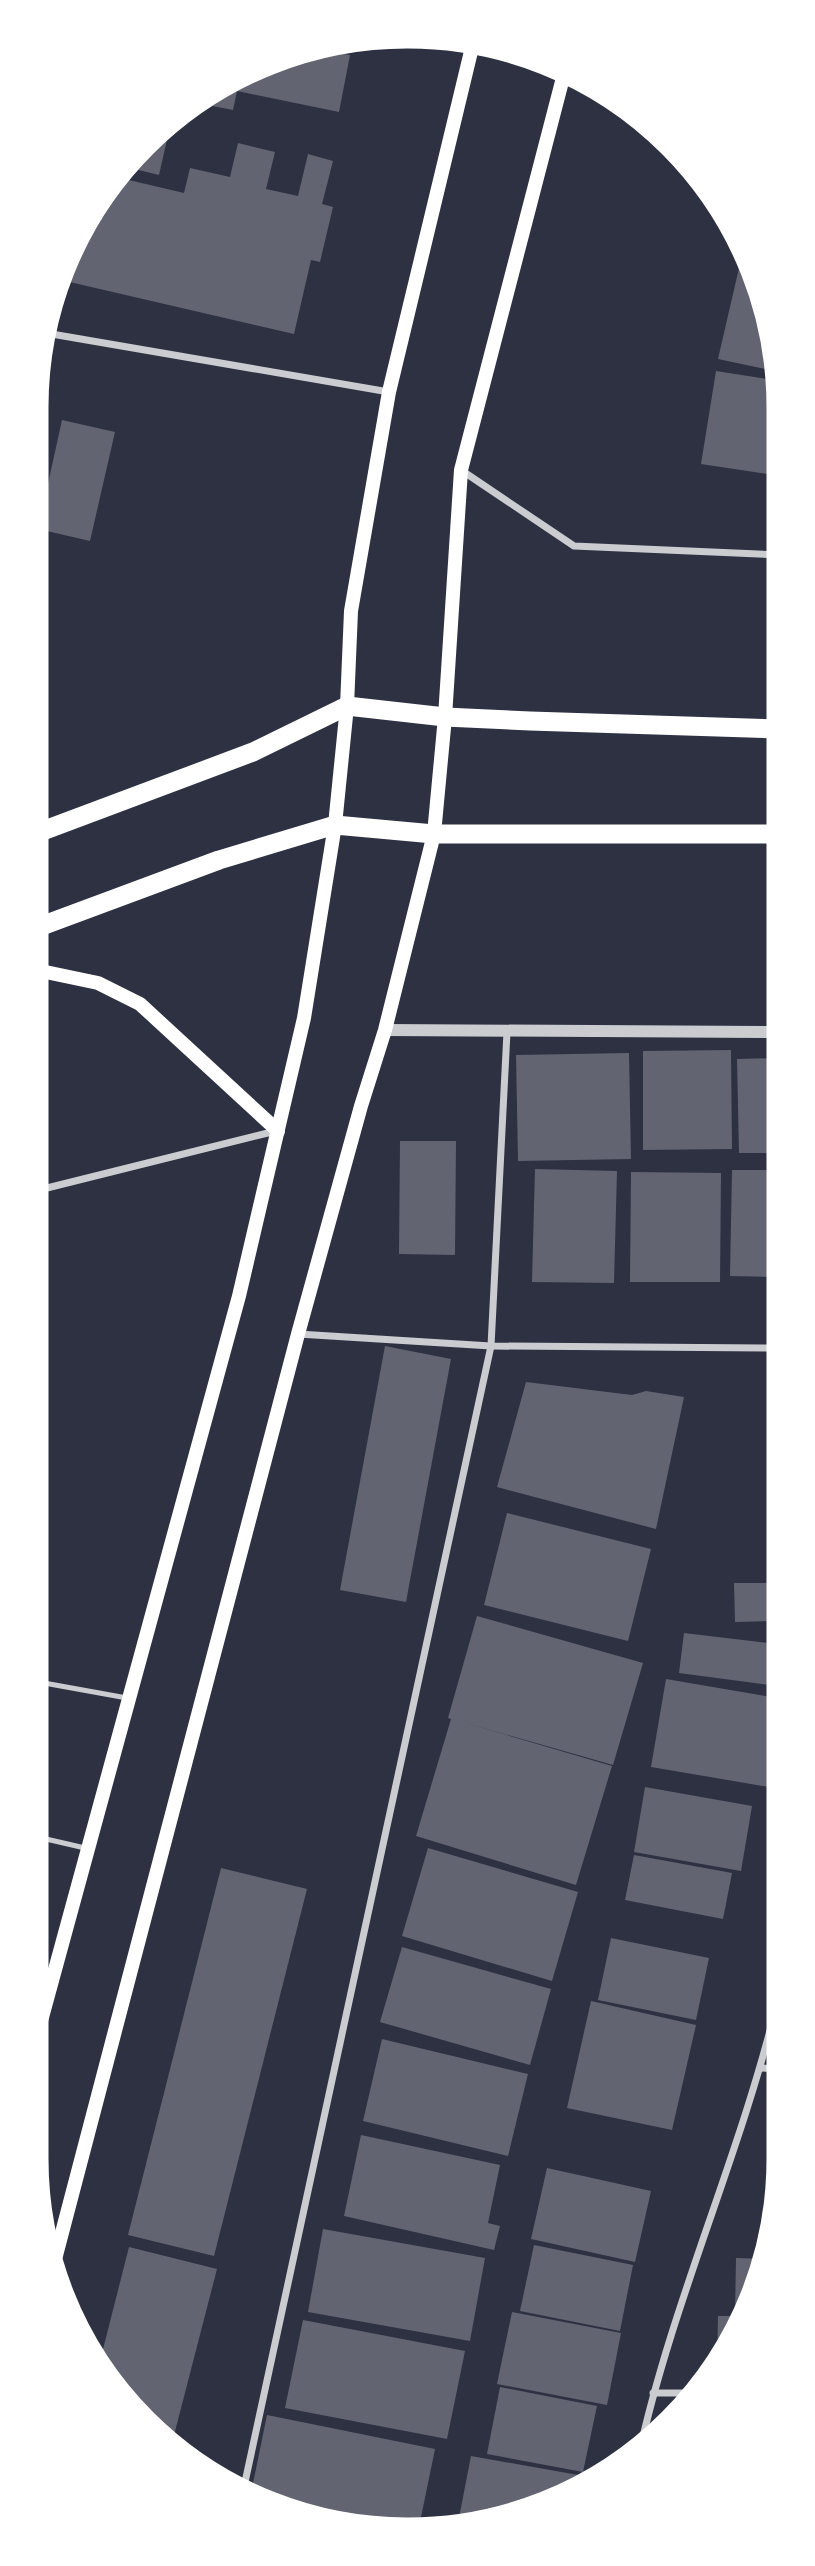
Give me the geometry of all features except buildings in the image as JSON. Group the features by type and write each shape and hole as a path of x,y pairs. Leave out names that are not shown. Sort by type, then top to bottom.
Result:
{"highway":[{"path":"44,830 253,752 347,706 445,717 771,729"},
{"path":"44,925 219,860 335,825 434,835 771,834"}],"main road":[{"path":"44,2010 239,1296 304,1018 335,825 347,706 351,611 389,392 471,50"},
{"path":"56,2254 298,1334 361,1106 385,1030 434,835 445,717 461,470 563,79"},
{"path":"44,972 98,983 140,1004 278,1131"}],"street":[{"path":"52,334 389,392"},
{"path":"461,470 574,546 771,555"},
{"path":"385,1030 771,1032"},
{"path":"245,2484 491,1346 507,1032"},
{"path":"44,1189 278,1131"},
{"path":"298,1334 491,1346 771,1348"},
{"path":"643,2435 653,2393 761,2068 771,2027"},
{"path":"761,2068 771,2069"},
{"path":"653,2393 685,2393"}],"lane":[{"path":"44,1683 129,1699"},
{"path":"44,1839 88,1849"}]}
